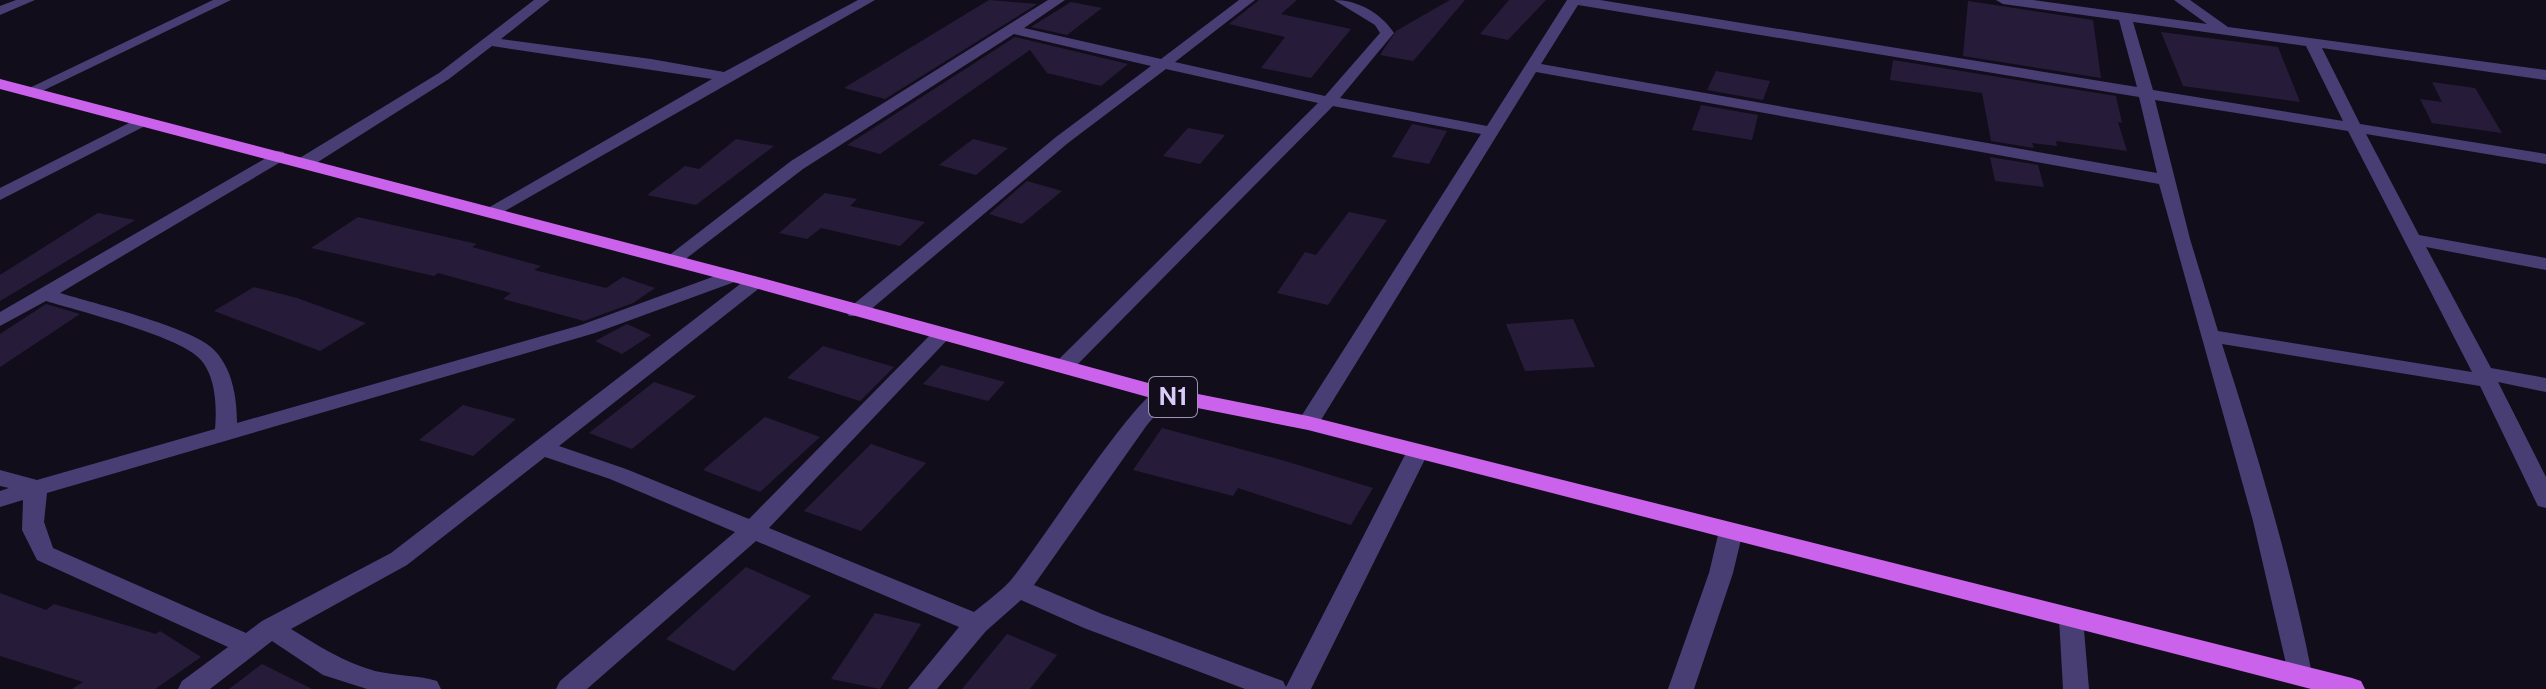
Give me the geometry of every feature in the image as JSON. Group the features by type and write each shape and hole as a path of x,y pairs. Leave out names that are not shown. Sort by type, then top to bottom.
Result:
{"main road":[{"name":"N1","path":"0,84 744,279 1162,394 1308,423 2352,689"}],"street":[{"path":"0,11 28,0"},
{"path":"29,92 224,0"},
{"path":"304,163 492,42 543,0"},
{"path":"490,212 868,0"},
{"path":"672,260 797,165 1058,0"},
{"path":"856,312 1062,140 1248,0"},
{"path":"1063,367 1329,101 1387,33 1380,22 1341,0"},
{"path":"1308,423 1574,0 2546,159"},
{"path":"2003,0 2546,75"},
{"path":"2181,0 2225,31"},
{"path":"2125,18 2149,94 2165,180 2282,588 2299,674"},
{"path":"1009,29 1329,101 1490,131"},
{"path":"492,42 651,63 726,77"},
{"path":"2312,43 2453,320 2486,377 2546,500"},
{"path":"1534,67 2165,180"},
{"path":"0,195 141,122"},
{"path":"0,320 278,156"},
{"path":"2412,239 2546,264"},
{"path":"0,499 577,332 744,279"},
{"path":"191,689 271,628 399,559 543,448 744,279"},
{"path":"44,294 198,345 216,368 225,389 226,433"},
{"path":"569,689 753,530 943,333"},
{"path":"2211,336 2546,385"},
{"path":"921,689 977,624 1018,588 1139,420 1162,394"},
{"path":"543,448 618,474 977,624"},
{"path":"1298,689 1418,451"},
{"path":"0,478 37,488"},
{"path":"37,488 30,516 34,536 45,554 249,645"},
{"path":"1681,689 1721,573 1731,531"},
{"path":"1018,588 1274,689"},
{"path":"2071,618 2076,689"},
{"path":"271,628 332,668 378,682 428,689"}],"building":[{"path":"989,0 1037,4 885,99 844,88"},
{"path":"1259,0 1297,0 1281,14 1351,29 1311,78 1261,68 1285,37 1229,24"},
{"path":"1450,0 1465,0 1413,61 1380,55 1396,31"},
{"path":"1509,0 1546,0 1508,40 1480,34"},
{"path":"1968,1 2093,20 2101,78 1963,56"},
{"path":"1071,2 1102,8 1067,35 1031,27"},
{"path":"2161,32 2278,47 2300,102 2183,86"},
{"path":"1015,37 1128,64 1101,86 1047,73 1030,50 880,154 847,145"},
{"path":"1893,60 2116,96 2122,123 2118,122 2127,151 2056,141 2057,146 2032,143 2034,148 1991,141 1982,93 1890,80"},
{"path":"1716,71 1770,81 1763,100 1707,90"},
{"path":"2432,82 2475,88 2502,133 2432,123 2420,99 2442,102"},
{"path":"1701,105 1758,115 1752,140 1692,130"},
{"path":"1412,124 1447,131 1429,164 1392,157"},
{"path":"1188,128 1225,135 1200,164 1163,156"},
{"path":"736,139 774,146 696,205 647,195 685,166 699,169"},
{"path":"973,139 1008,148 976,175 939,165"},
{"path":"1990,157 2038,165 2044,187 1995,181"},
{"path":"1027,181 1062,191 1022,224 989,214"},
{"path":"825,193 857,199 850,206 925,222 900,246 821,228 807,239 779,233"},
{"path":"1349,212 1387,220 1328,305 1277,293 1305,252 1316,255"},
{"path":"98,213 135,220 0,301 0,275"},
{"path":"358,217 477,244 472,247 541,266 534,270 606,288 623,277 655,288 633,303 584,321 503,299 511,293 438,273 434,276 311,248"},
{"path":"254,287 297,298 366,323 320,351 214,311"},
{"path":"46,304 80,314 0,367 0,334"},
{"path":"1573,319 1595,367 1525,371 1506,324"},
{"path":"627,324 651,335 622,354 595,341"},
{"path":"823,346 894,367 860,401 787,378"},
{"path":"941,365 1005,382 988,401 923,384"},
{"path":"654,382 696,396 632,449 589,433"},
{"path":"463,405 516,419 473,456 419,440"},
{"path":"765,417 820,437 760,492 703,470"},
{"path":"1162,428 1373,488 1351,525 1238,488 1233,496 1133,470"},
{"path":"871,444 926,463 861,531 804,511"},
{"path":"746,567 811,596 734,671 666,639"},
{"path":"0,593 46,610 54,604 156,634 160,631 201,657 155,689 72,689 83,682 0,656"},
{"path":"875,613 921,624 880,689 831,679"},
{"path":"1007,634 1057,655 1030,689 962,689"},
{"path":"262,664 312,689 229,689"}]}
